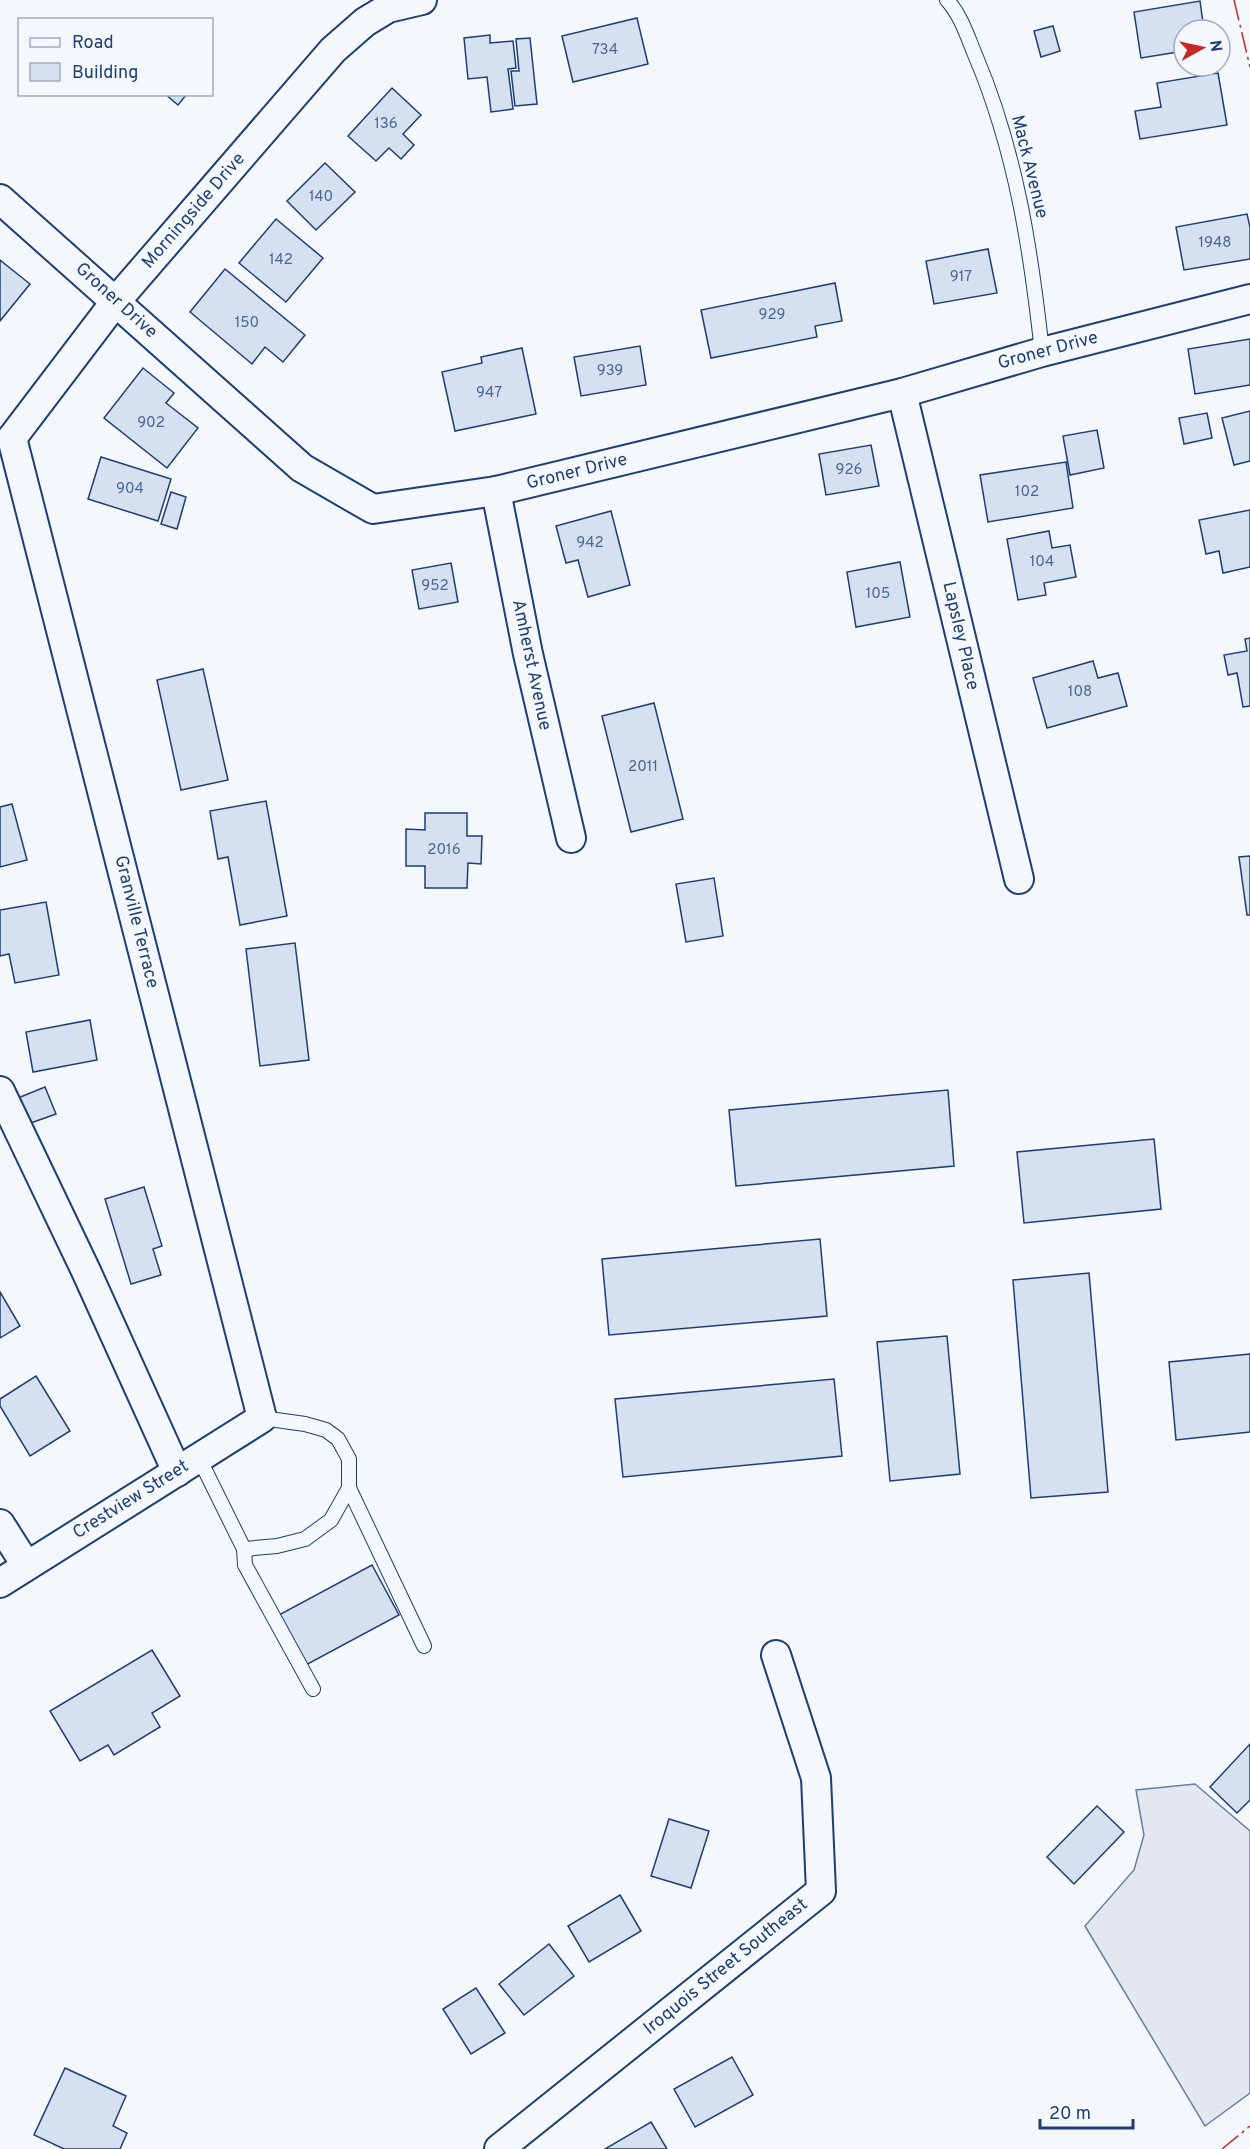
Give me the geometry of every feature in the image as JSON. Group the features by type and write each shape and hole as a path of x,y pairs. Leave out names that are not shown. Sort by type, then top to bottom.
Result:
{"street":[{"name":"Morningside Drive","path":"6,437 116,301 333,50 388,4 422,0"},
{"name":"Groner Drive","path":"0,199 302,468 373,509 496,491 902,393 1042,352 1250,299"},
{"name":"Lapsley Place","path":"902,393 1019,879"},
{"name":"Granville Terrace","path":"6,437 262,1418"},
{"name":"Amherst Avenue","path":"496,491 528,654 571,838"},
{"path":"0,1091 86,1271 188,1465"},
{"name":"Crestview Street","path":"0,1582 262,1418"},
{"path":"0,1524 26,1565"},
{"name":"Iroquois Street Southeast","path":"499,2149 820,1891 816,1778 776,1654"}],"lane":[{"name":"Mack Avenue","path":"947,0 965,32 1003,129 1020,195 1033,268 1042,352"},
{"path":"262,1418 305,1424 326,1430 338,1439 350,1459 350,1488 424,1646"},
{"path":"188,1465 244,1549 245,1565 313,1689"},
{"path":"244,1549 277,1546 305,1539 331,1520 350,1488"}],"shaded area":[{"path":"1195,1784 1250,1831 1250,2093 1205,2126 1085,1926 1134,1870 1144,1835 1136,1790"}],"building":[{"path":"1200,1 1202,18 1172,18 1172,53 1141,58 1134,12"},
{"path":"637,18 648,64 573,82 562,36"},
{"path":"1053,26 1060,51 1041,57 1034,31"},
{"path":"490,35 490,43 513,41 516,68 508,69 513,109 491,112 487,77 468,79 464,38"},
{"path":"530,38 537,104 515,106 511,71 519,71 516,39"},
{"path":"1188,78 1219,78 1227,125 1140,139 1135,111 1161,107 1157,83"},
{"path":"392,88 421,115 403,134 414,145 401,159 389,148 376,161 348,136"},
{"path":"167,96 185,96 178,105"},
{"path":"325,163 355,192 316,230 287,201"},
{"path":"1247,214 1250,227 1250,259 1184,270 1176,227"},
{"path":"276,219 323,258 286,302 239,263"},
{"path":"988,249 997,293 934,304 926,261"},
{"path":"0,260 30,284 0,321"},
{"path":"225,269 305,335 283,362 265,347 252,364 190,312"},
{"path":"835,283 842,321 815,326 817,337 711,358 701,310"},
{"path":"1250,339 1250,385 1195,394 1188,349"},
{"path":"640,346 646,385 581,396 574,357"},
{"path":"522,348 536,414 455,431 442,372 482,363 481,357"},
{"path":"143,368 174,393 166,403 198,428 167,468 104,418"},
{"path":"1250,411 1250,461 1234,465 1222,418"},
{"path":"1207,413 1212,438 1184,444 1179,418"},
{"path":"1097,430 1104,468 1070,475 1063,436"},
{"path":"871,445 879,486 826,495 819,454"},
{"path":"101,457 171,479 158,521 88,499"},
{"path":"1066,462 1073,508 988,522 980,475"},
{"path":"171,492 186,497 177,529 161,524"},
{"path":"1250,510 1250,567 1223,573 1219,551 1206,554 1199,520"},
{"path":"611,511 630,585 588,597 578,560 566,563 556,526"},
{"path":"1049,531 1052,548 1070,545 1076,577 1044,583 1046,595 1018,600 1007,539"},
{"path":"900,562 910,617 856,627 847,572"},
{"path":"451,563 458,602 419,609 412,570"},
{"path":"1250,638 1250,706 1243,707 1237,673 1228,675 1224,655 1247,651 1245,639"},
{"path":"1093,661 1098,678 1118,673 1127,706 1047,728 1033,678"},
{"path":"203,669 228,780 181,790 157,680"},
{"path":"654,703 683,819 631,832 602,716"},
{"path":"266,801 287,916 240,925 228,857 218,859 210,811"},
{"path":"12,804 27,860 0,867 0,807"},
{"path":"425,813 467,813 467,836 482,836 481,864 468,863 467,888 425,888 425,866 406,866 406,829 425,830"},
{"path":"1250,856 1250,915 1247,915 1239,857"},
{"path":"714,878 723,936 686,942 676,884"},
{"path":"46,902 59,975 15,983 9,954 0,956 0,910"},
{"path":"295,943 309,1060 260,1066 246,949"},
{"path":"90,1020 97,1060 33,1072 26,1032"},
{"path":"45,1087 56,1114 28,1124 18,1098"},
{"path":"948,1090 954,1166 736,1186 729,1110"},
{"path":"1154,1139 1161,1209 1024,1223 1017,1152"},
{"path":"144,1187 162,1246 153,1249 161,1275 131,1284 105,1199"},
{"path":"820,1239 827,1316 609,1335 602,1259"},
{"path":"1089,1273 1108,1492 1031,1498 1013,1280"},
{"path":"0,1292 20,1326 0,1338"},
{"path":"947,1336 960,1474 890,1481 877,1342"},
{"path":"1250,1354 1250,1432 1176,1440 1169,1362"},
{"path":"36,1376 70,1431 30,1456 0,1406 0,1399"},
{"path":"834,1379 842,1456 623,1477 615,1399"},
{"path":"372,1565 399,1615 304,1666 277,1616"},
{"path":"152,1650 180,1696 152,1713 160,1727 114,1755 108,1745 80,1761 50,1711"},
{"path":"1250,1744 1250,1800 1237,1813 1210,1787"},
{"path":"1097,1806 1124,1832 1074,1884 1047,1857"},
{"path":"669,1819 709,1831 691,1888 651,1876"},
{"path":"620,1895 641,1931 589,1962 568,1926"},
{"path":"549,1944 574,1976 524,2015 499,1984"},
{"path":"476,1988 505,2033 471,2054 443,2009"},
{"path":"732,2057 753,2095 695,2127 674,2089"},
{"path":"65,2068 126,2096 113,2126 127,2133 120,2149 64,2149 34,2135"},
{"path":"651,2122 667,2149 605,2149"}],"power":[{"path":"1234,0 1250,67"},
{"path":"1222,2149 1250,2126"}]}
